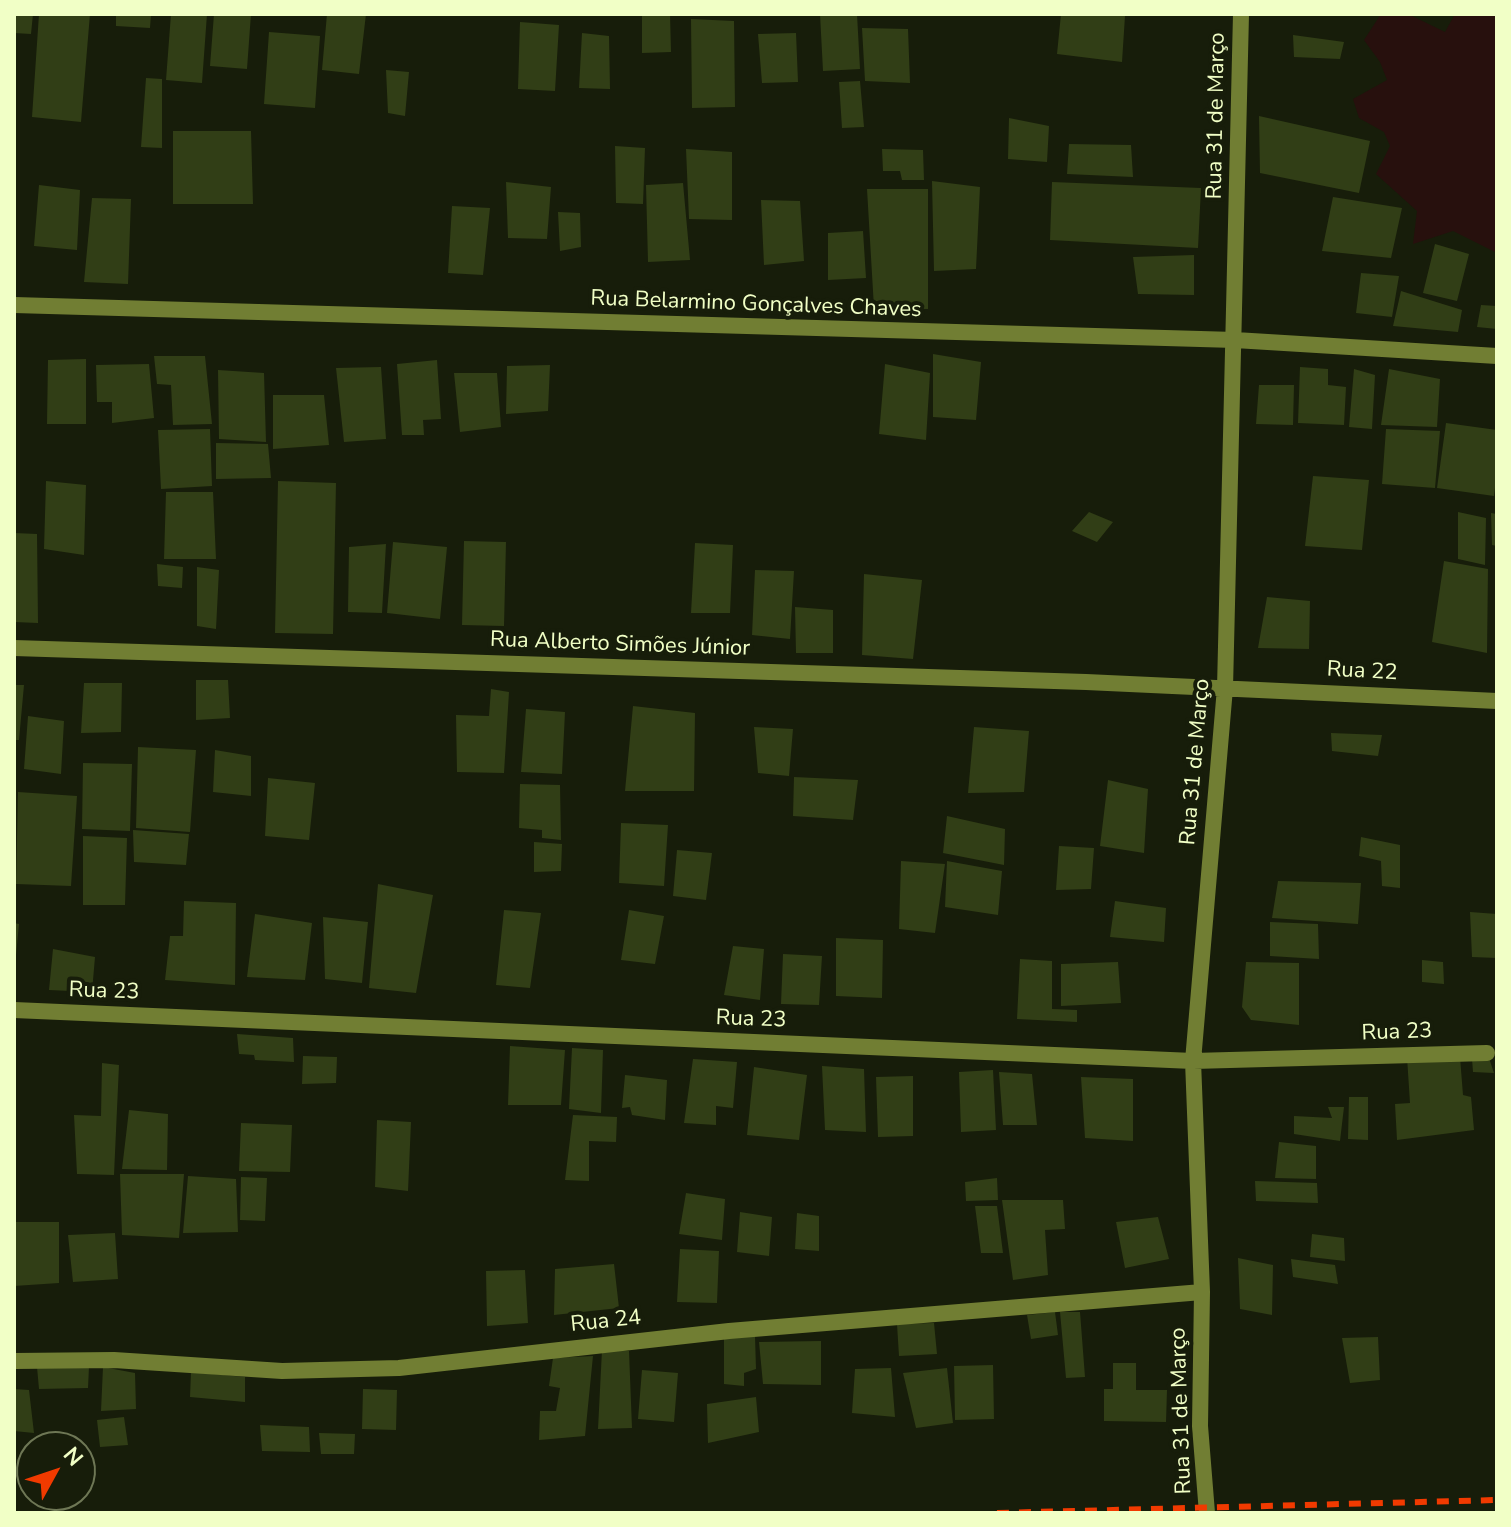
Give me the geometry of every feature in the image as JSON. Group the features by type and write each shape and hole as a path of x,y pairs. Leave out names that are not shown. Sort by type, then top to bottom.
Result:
{"street":[{"name":"Rua 31 de Março","path":"1207,1513 1200,1426 1202,1292 1193,1061 1225,688 1241,14"},
{"name":"Rua Belarmino Gonçalves Chaves","path":"14,305 1235,340 1497,356"},
{"name":"Rua Alberto Simões Júnior","path":"14,648 1225,688"},
{"name":"Rua 22","path":"1225,688 1497,701"},
{"name":"Rua 23","path":"14,1010 1193,1061 1487,1053"},
{"name":"Rua 24","path":"14,1361 114,1360 282,1371 399,1368 729,1331 1202,1292"}],"shaded area":[{"path":"1381,14 1408,14 1445,32 1455,14 1497,14 1497,253 1453,231 1413,244 1417,211 1376,174 1390,146 1384,132 1359,118 1353,99 1387,80 1380,62 1364,40"}],"building":[{"path":"14,14 33,14 31,34 14,33"},
{"path":"39,14 90,14 81,122 32,117"},
{"path":"116,14 151,14 150,28 116,26"},
{"path":"171,14 207,14 202,83 166,80"},
{"path":"214,14 251,14 247,69 210,66"},
{"path":"327,14 366,14 359,74 322,70"},
{"path":"642,14 670,14 671,52 642,53"},
{"path":"820,14 857,14 860,69 823,71"},
{"path":"1061,14 1125,16 1122,62 1057,54"},
{"path":"691,19 734,21 735,107 692,108"},
{"path":"520,22 559,25 555,91 518,89"},
{"path":"862,28 908,29 910,83 865,81"},
{"path":"269,32 320,36 315,108 264,104"},
{"path":"582,33 609,36 610,89 579,88"},
{"path":"796,33 798,82 762,83 758,34"},
{"path":"1293,35 1344,42 1340,59 1294,57"},
{"path":"386,70 409,72 405,116 388,113"},
{"path":"146,78 162,79 162,148 141,147"},
{"path":"860,81 864,127 842,128 839,82"},
{"path":"1259,116 1370,141 1359,193 1260,173"},
{"path":"1009,118 1049,126 1047,162 1008,159"},
{"path":"173,131 251,131 253,204 173,204"},
{"path":"1069,144 1131,145 1133,177 1067,174"},
{"path":"615,146 645,148 643,204 616,203"},
{"path":"686,149 732,152 732,220 689,219"},
{"path":"882,149 923,150 924,180 902,180 900,171 883,171"},
{"path":"932,181 980,187 976,269 934,271"},
{"path":"506,182 551,187 547,239 508,238"},
{"path":"1052,182 1201,188 1198,248 1050,240"},
{"path":"683,183 690,260 648,262 646,185"},
{"path":"39,185 80,190 77,250 34,246"},
{"path":"867,189 928,189 928,309 874,308"},
{"path":"1333,197 1402,208 1391,258 1322,251"},
{"path":"92,198 131,199 128,284 84,282"},
{"path":"761,200 800,201 804,261 764,265"},
{"path":"452,206 490,208 483,275 448,273"},
{"path":"558,212 580,213 581,247 560,251"},
{"path":"863,231 866,278 828,280 828,233"},
{"path":"1435,244 1469,254 1457,301 1423,293"},
{"path":"1194,255 1194,295 1138,294 1133,257"},
{"path":"1361,273 1399,276 1392,317 1356,313"},
{"path":"1401,291 1462,310 1458,332 1393,326"},
{"path":"1481,305 1497,306 1497,329 1477,327"},
{"path":"933,354 981,362 976,420 933,417"},
{"path":"154,356 205,356 212,424 173,425 171,385 157,384"},
{"path":"86,359 86,424 47,424 48,360"},
{"path":"437,360 441,419 423,420 424,435 402,435 397,364"},
{"path":"149,364 154,418 112,423 112,402 97,402 96,365"},
{"path":"885,364 930,373 926,440 879,434"},
{"path":"550,365 548,411 506,414 507,366"},
{"path":"381,367 386,439 344,442 336,368"},
{"path":"1300,367 1328,369 1328,385 1346,387 1344,425 1298,423"},
{"path":"1354,369 1375,375 1372,429 1349,427"},
{"path":"1389,369 1440,379 1437,427 1381,425"},
{"path":"218,370 264,373 266,442 219,439"},
{"path":"454,373 497,373 501,427 460,432"},
{"path":"1259,385 1294,385 1293,425 1256,424"},
{"path":"273,395 324,395 329,445 273,449"},
{"path":"1446,423 1497,430 1494,496 1437,488"},
{"path":"210,429 212,486 161,489 158,430"},
{"path":"1386,429 1440,431 1435,488 1382,484"},
{"path":"216,443 268,444 271,478 216,479"},
{"path":"1313,476 1369,480 1362,550 1305,546"},
{"path":"46,481 86,485 84,555 44,549"},
{"path":"278,481 336,483 333,634 275,633"},
{"path":"166,492 213,492 216,559 164,559"},
{"path":"1089,512 1113,522 1097,542 1072,531"},
{"path":"1458,512 1486,518 1485,565 1458,559"},
{"path":"1491,513 1497,514 1497,546 1492,545"},
{"path":"14,533 37,534 38,623 14,622"},
{"path":"464,541 506,542 504,626 462,625"},
{"path":"393,542 447,547 440,619 387,613"},
{"path":"695,543 733,545 730,613 691,613"},
{"path":"386,544 382,613 348,612 349,547"},
{"path":"1444,561 1488,569 1487,653 1432,642"},
{"path":"157,564 183,567 182,588 158,586"},
{"path":"197,567 219,570 216,629 197,626"},
{"path":"755,570 794,571 790,639 752,635"},
{"path":"864,574 922,580 913,659 862,655"},
{"path":"1267,597 1310,601 1309,649 1258,648"},
{"path":"795,607 833,610 833,653 796,653"},
{"path":"196,680 228,680 230,718 196,720"},
{"path":"84,683 122,683 121,732 81,733"},
{"path":"14,685 24,685 19,740 14,740"},
{"path":"491,689 509,692 504,773 457,772 456,715 489,716"},
{"path":"633,706 695,713 694,791 625,791"},
{"path":"526,709 565,712 562,774 521,772"},
{"path":"28,716 64,721 61,774 24,769"},
{"path":"754,727 793,729 789,776 758,773"},
{"path":"974,727 1029,731 1024,792 968,793"},
{"path":"1331,733 1382,735 1378,756 1332,751"},
{"path":"138,747 196,750 190,832 136,828"},
{"path":"215,750 251,756 251,796 213,792"},
{"path":"83,763 132,764 130,831 82,829"},
{"path":"794,777 858,780 853,820 793,816"},
{"path":"268,778 315,783 309,840 265,836"},
{"path":"1108,780 1148,789 1144,853 1100,846"},
{"path":"520,784 560,785 561,840 542,838 542,830 519,828"},
{"path":"18,792 77,796 71,886 16,884"},
{"path":"947,816 1005,829 1004,865 943,853"},
{"path":"621,823 668,825 664,886 619,883"},
{"path":"133,830 189,834 186,865 134,862"},
{"path":"83,836 127,838 125,905 83,905"},
{"path":"1361,837 1400,845 1400,888 1382,886 1381,861 1359,856"},
{"path":"534,842 562,844 561,871 534,872"},
{"path":"1059,846 1094,848 1091,889 1056,890"},
{"path":"677,850 712,853 706,900 673,896"},
{"path":"901,861 945,864 935,933 899,929"},
{"path":"947,861 1002,871 998,915 945,907"},
{"path":"1278,881 1361,883 1358,924 1272,918"},
{"path":"378,884 433,895 416,993 369,988"},
{"path":"184,901 236,903 235,985 165,980 170,936 183,936"},
{"path":"1115,901 1166,908 1164,942 1110,937"},
{"path":"504,910 541,913 530,988 496,985"},
{"path":"629,910 664,916 655,964 621,960"},
{"path":"1470,912 1497,914 1497,958 1472,957"},
{"path":"255,914 312,923 305,980 247,977"},
{"path":"323,917 368,922 362,983 325,979"},
{"path":"1270,922 1318,924 1319,959 1270,956"},
{"path":"14,923 19,924 16,955 14,955"},
{"path":"836,938 883,940 882,998 836,996"},
{"path":"733,946 764,949 760,1000 724,995"},
{"path":"53,949 95,957 92,992 49,990"},
{"path":"783,954 822,956 819,1005 781,1004"},
{"path":"1020,959 1052,961 1052,1009 1077,1010 1077,1022 1017,1019"},
{"path":"1422,960 1443,962 1444,984 1422,982"},
{"path":"1118,962 1121,1003 1061,1006 1061,964"},
{"path":"1246,962 1299,963 1299,1025 1251,1020 1242,1007"},
{"path":"237,1034 293,1038 294,1062 255,1060 254,1055 239,1054"},
{"path":"510,1046 565,1050 561,1105 508,1105"},
{"path":"572,1048 603,1050 601,1113 569,1109"},
{"path":"303,1056 337,1057 336,1083 302,1084"},
{"path":"1407,1057 1460,1057 1463,1095 1471,1097 1474,1130 1397,1140 1395,1104 1410,1103"},
{"path":"1489,1058 1494,1073 1473,1072 1472,1059"},
{"path":"693,1059 737,1062 733,1108 716,1106 716,1125 684,1123"},
{"path":"102,1063 119,1065 114,1175 77,1174 74,1115 101,1116"},
{"path":"822,1066 864,1069 866,1132 825,1130"},
{"path":"754,1067 807,1075 799,1140 747,1135"},
{"path":"993,1070 996,1130 961,1132 959,1072"},
{"path":"999,1072 1032,1074 1037,1125 1003,1125"},
{"path":"625,1075 667,1080 665,1120 632,1115 630,1107 622,1108"},
{"path":"913,1076 913,1136 878,1137 876,1077"},
{"path":"1081,1077 1133,1079 1133,1141 1085,1138"},
{"path":"1349,1097 1368,1097 1368,1140 1348,1139"},
{"path":"1328,1107 1344,1107 1340,1141 1294,1134 1294,1116 1332,1118"},
{"path":"129,1110 168,1114 167,1170 122,1169"},
{"path":"573,1115 617,1117 616,1142 589,1141 589,1181 565,1180"},
{"path":"377,1120 411,1122 408,1191 375,1187"},
{"path":"241,1123 292,1125 290,1172 239,1171"},
{"path":"1279,1142 1316,1146 1316,1179 1275,1178"},
{"path":"120,1174 184,1174 179,1238 122,1235"},
{"path":"188,1176 236,1179 238,1232 183,1233"},
{"path":"241,1177 267,1178 265,1221 240,1220"},
{"path":"997,1178 998,1200 966,1201 965,1182"},
{"path":"1255,1181 1317,1183 1318,1203 1256,1201"},
{"path":"686,1193 725,1199 722,1240 679,1234"},
{"path":"1002,1200 1063,1200 1065,1229 1045,1230 1048,1275 1013,1280"},
{"path":"975,1206 997,1206 1003,1253 981,1253"},
{"path":"740,1212 772,1217 769,1256 737,1252"},
{"path":"797,1213 819,1216 819,1251 795,1249"},
{"path":"1158,1217 1169,1259 1125,1268 1116,1222"},
{"path":"14,1222 59,1222 59,1283 14,1286"},
{"path":"115,1233 118,1279 73,1282 68,1235"},
{"path":"1312,1234 1344,1238 1345,1261 1310,1257"},
{"path":"680,1249 719,1251 717,1303 677,1302"},
{"path":"1238,1258 1273,1265 1272,1315 1240,1309"},
{"path":"1291,1259 1335,1265 1338,1284 1293,1277"},
{"path":"614,1264 619,1308 554,1315 555,1269"},
{"path":"525,1270 528,1323 487,1326 486,1271"},
{"path":"1055,1312 1058,1335 1031,1339 1027,1315"},
{"path":"1060,1312 1080,1312 1085,1377 1066,1378"},
{"path":"934,1323 937,1354 899,1356 897,1324"},
{"path":"755,1336 756,1369 744,1373 744,1386 724,1384 724,1337"},
{"path":"1378,1337 1380,1380 1350,1383 1342,1338"},
{"path":"821,1341 821,1385 763,1384 759,1342"},
{"path":"602,1350 629,1351 632,1428 598,1429"},
{"path":"593,1356 585,1436 539,1440 540,1411 556,1411 560,1388 549,1386 553,1358"},
{"path":"1113,1363 1136,1363 1136,1390 1167,1390 1166,1422 1104,1421 1104,1389 1113,1389"},
{"path":"993,1365 994,1419 955,1420 954,1366"},
{"path":"37,1367 89,1367 88,1388 39,1389"},
{"path":"103,1367 135,1373 136,1409 101,1411"},
{"path":"891,1368 895,1417 852,1413 855,1369"},
{"path":"947,1368 953,1423 916,1428 903,1373"},
{"path":"642,1370 678,1373 674,1422 638,1419"},
{"path":"191,1372 245,1377 245,1402 190,1397"},
{"path":"14,1389 29,1390 34,1431 14,1431"},
{"path":"363,1389 397,1390 396,1430 362,1429"},
{"path":"756,1397 759,1432 708,1443 707,1404"},
{"path":"124,1417 128,1445 100,1447 97,1420"},
{"path":"260,1425 309,1427 310,1452 262,1451"},
{"path":"319,1433 355,1434 354,1454 321,1454"}],"railway":[{"path":"997,1513 1497,1500"}]}
